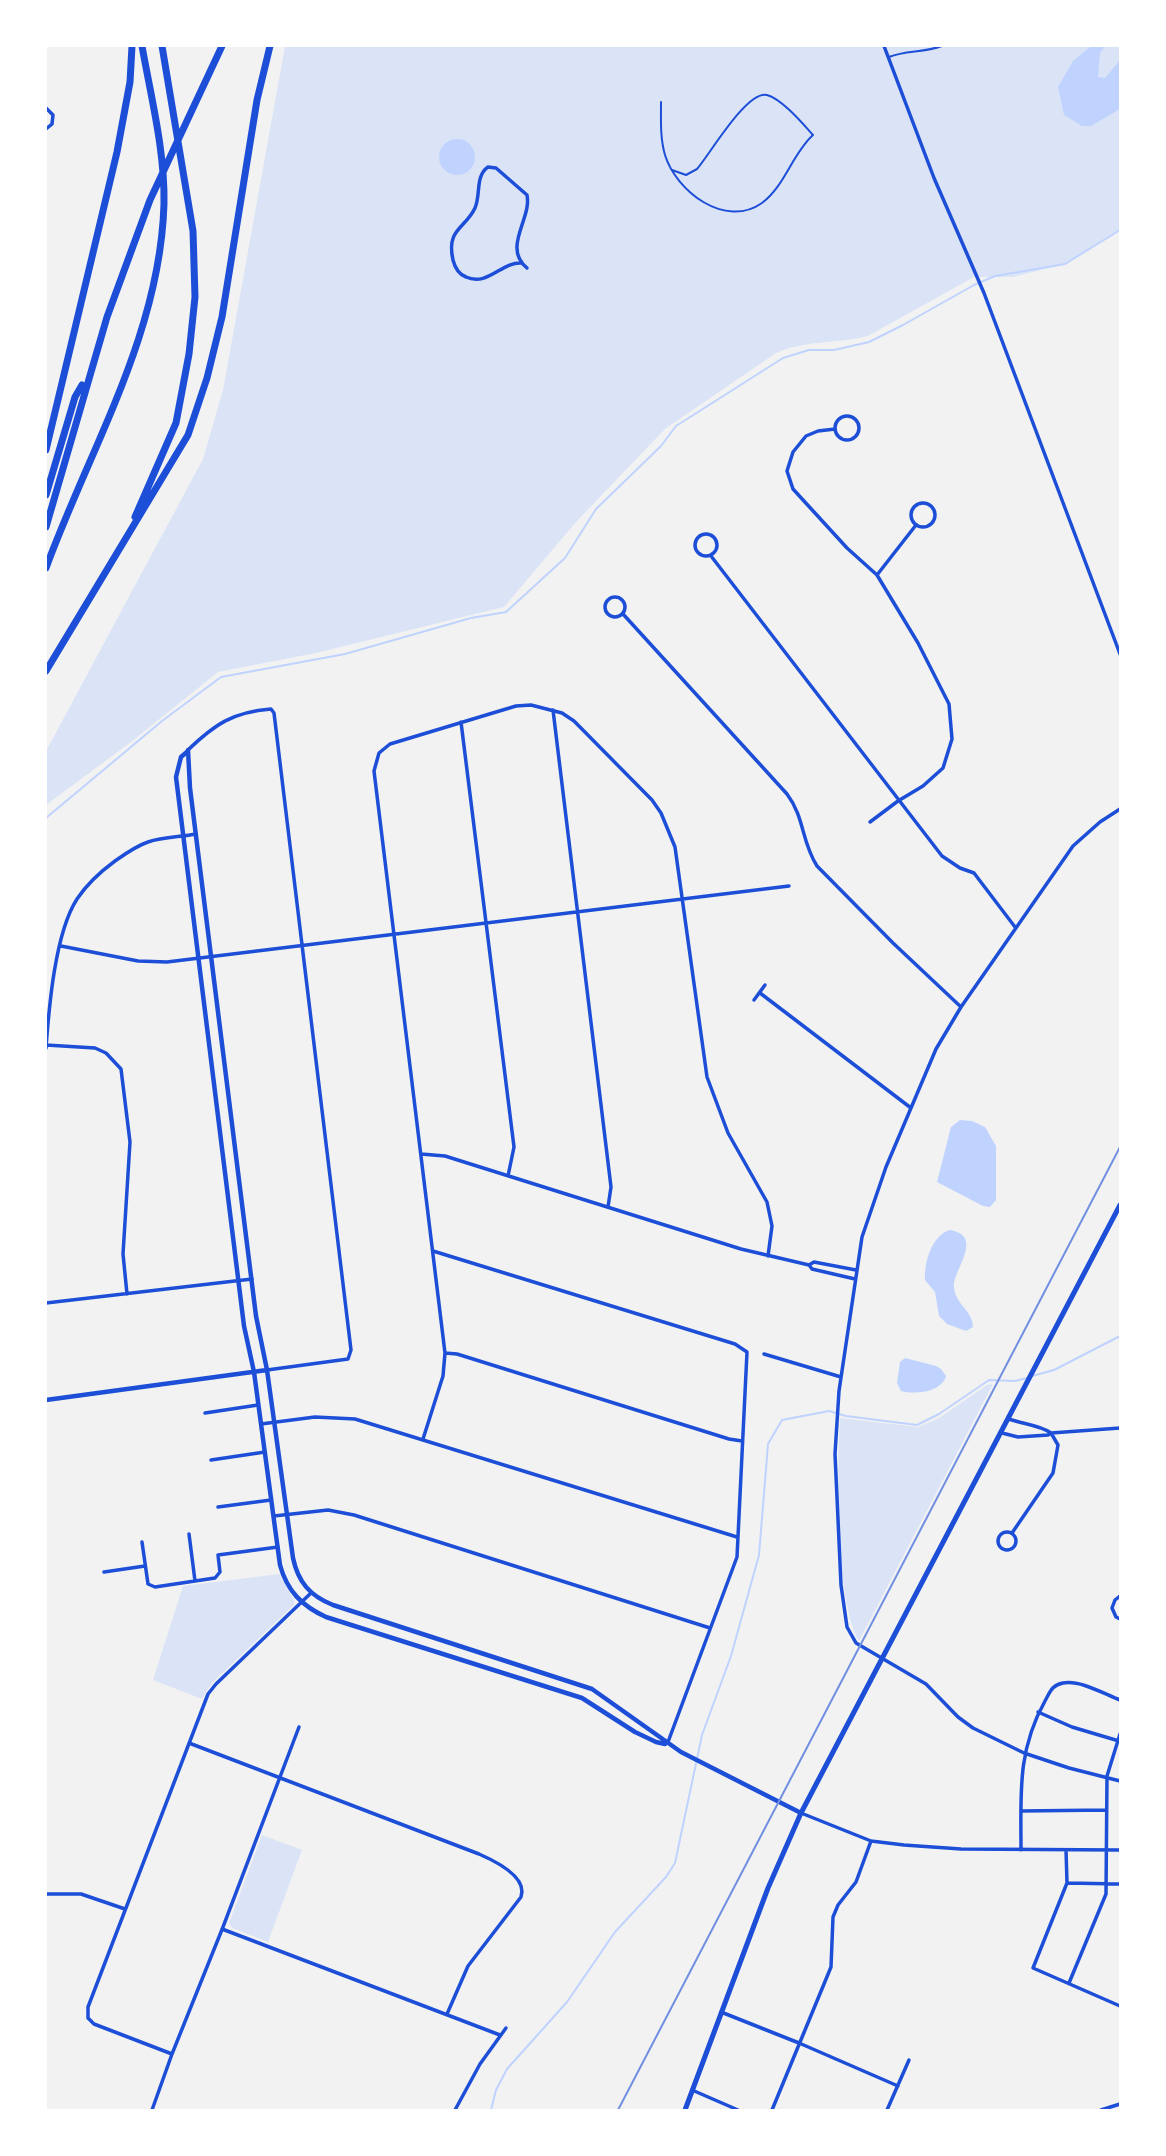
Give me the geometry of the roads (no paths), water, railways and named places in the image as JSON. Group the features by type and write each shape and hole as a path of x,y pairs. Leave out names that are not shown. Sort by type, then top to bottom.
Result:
{"highway":[{"path":"46,450 120,141 130,82 132,46"},
{"path":"46,568 135,353 157,278 164,202 160,144 142,46"},
{"path":"122,546 176,423 190,354 195,297 193,231 162,46"},
{"path":"46,527 107,317 150,200 222,46"},
{"path":"46,671 188,435 207,378 222,317 257,100 271,46"},
{"path":"46,495 75,397 89,372"}],"main road":[{"path":"685,2110 768,1888 800,1813 1121,1205"}],"street":[{"path":"884,46 934,178 984,293 1121,654"},
{"path":"46,108 53,115 52,124 46,129"},
{"path":"522,263 514,263 480,279 466,278 454,265 454,236 476,207 481,176 488,167 496,168 527,195 527,211 517,241 522,263 527,268"},
{"path":"848,416 858,422 860,428 855,439 849,441 838,437 835,429 837,420 848,416"},
{"path":"835,429 806,436 793,452 787,471 793,489 847,548 877,575 918,643 949,704 951,739 943,768 923,786 870,822"},
{"path":"918,503 930,504 934,509 933,522 922,527 916,525 911,514 913,508 918,503"},
{"path":"877,575 916,525"},
{"path":"711,556 717,542 709,534 699,536 695,541 696,551 700,555 711,556 942,856 960,868 974,873 1015,927"},
{"path":"611,597 622,599 625,604 623,614 618,617 608,615 605,611 607,600 611,597"},
{"path":"623,614 788,794 797,807 808,852 817,866 961,1007"},
{"path":"423,1439 443,1376 445,1353 374,771 379,753 390,744 516,706 531,705 553,709 574,721 642,788 661,813 675,847 706,1077 727,1133 767,1202 772,1226 768,1256"},
{"path":"46,1400 254,1372 348,1359 350,1356 274,713 271,709 234,715 188,750 177,766 244,1326 254,1372 285,1581 301,1603 326,1617 582,1698 635,1732 667,1744"},
{"path":"553,709 611,1187 608,1208"},
{"path":"461,722 514,1147 508,1176"},
{"path":"188,750 190,788 258,1331 267,1370 295,1566 299,1578 311,1593 332,1605 579,1683 608,1699 681,1752 800,1813 871,1841 961,1849 1121,1850"},
{"path":"178,789 190,788"},
{"path":"1121,809 1100,821 1073,846 961,1007 936,1049 869,1216 856,1269 839,1391 836,1435 837,1527 846,1622 856,1643 926,1684 966,1724 1024,1753 1121,1781"},
{"path":"127,1294 123,1254 130,1142 121,1069 106,1053 94,1048 46,1046 51,997 68,920 76,901 91,881 124,854 141,845 196,834"},
{"path":"61,946 152,963 789,886"},
{"path":"754,1000 765,985"},
{"path":"760,993 911,1108"},
{"path":"211,1065 225,1063"},
{"path":"421,1154 445,1156 608,1208 855,1279"},
{"path":"225,1173 238,1171"},
{"path":"433,1251 709,1335 745,1350 748,1357 744,1385 738,1537 734,1568 667,1744"},
{"path":"809,1265 814,1262 856,1269"},
{"path":"46,1303 252,1279"},
{"path":"445,1353 457,1354 742,1441"},
{"path":"764,1354 841,1377"},
{"path":"205,1413 258,1405"},
{"path":"261,1424 315,1417 346,1418 423,1439 738,1537"},
{"path":"1009,1419 1047,1429 1058,1445 1053,1473 1012,1534"},
{"path":"1002,1433 1018,1437 1121,1427"},
{"path":"211,1460 265,1452"},
{"path":"218,1507 271,1500"},
{"path":"274,1516 328,1510 354,1515 710,1628"},
{"path":"1005,1532 1012,1534 1016,1539 1015,1546 1010,1550 1003,1549 999,1544 999,1537 1005,1532"},
{"path":"189,1534 195,1581"},
{"path":"142,1542 148,1584 152,1587 217,1577 220,1572 218,1555 278,1547"},
{"path":"104,1572 145,1566"},
{"path":"172,2054 94,2024 87,2016 88,2007 205,1699 213,1687 311,1593"},
{"path":"1121,1596 1115,1600 1112,1608 1116,1617 1121,1619"},
{"path":"1021,1850 1024,1753 1038,1713 1053,1687 1074,1683 1121,1700"},
{"path":"1038,1713 1072,1727 1119,1741"},
{"path":"152,2110 299,1727"},
{"path":"1069,1983 1106,1894 1107,1776 1121,1734"},
{"path":"189,1743 485,1856 519,1881 523,1889 521,1897 465,1970 447,2014"},
{"path":"1021,1811 1106,1810"},
{"path":"772,2110 831,1967 833,1917 838,1905 856,1882 871,1841"},
{"path":"1066,1850 1067,1883 1033,1968 1121,2006"},
{"path":"1067,1883 1121,1884"},
{"path":"46,1894 86,1895 125,1909"},
{"path":"222,1928 500,2035"},
{"path":"721,2012 799,2042 898,2086"},
{"path":"455,2110 475,2073 506,2028"},
{"path":"889,2110 909,2060"},
{"path":"692,2090 738,2110"},
{"path":"1101,2110 1121,2104"}],"lane":[{"path":"888,58 897,54 925,52 942,46"},
{"path":"661,102 663,144 672,170 687,189 705,203 731,211 748,209 760,204 770,195 813,135 777,100 766,94 760,95 747,103 697,169 686,175 672,170"}],"water":[{"path":"1091,46 1105,46 1100,53 1098,77 1105,78 1120,60 1120,109 1091,126 1082,126 1064,115 1058,87 1073,61"},
{"path":"457,139 470,144 475,157 470,170 457,175 444,170 439,157 444,144"},
{"path":"960,1120 972,1121 985,1127 996,1146 996,1200 990,1207 937,1182 951,1127"},
{"path":"950,1230 960,1233 965,1239 965,1254 954,1287 957,1298 972,1321 973,1327 966,1331 947,1324 939,1316 935,1292 925,1280 930,1250 938,1237"},
{"path":"905,1358 936,1366 946,1376 934,1389 913,1393 901,1391 897,1383 900,1362"}],"waterway":[{"path":"46,818 162,721 221,677 345,654 471,618 506,612 565,558 596,509 661,446 676,426 783,358 809,350 834,350 869,342 974,285 995,276 1065,264 1120,230"},
{"path":"1032,1376 1054,1370 1120,1336"},
{"path":"491,2110 496,2090 507,2069 567,2002 615,1932 666,1877 675,1863 702,1735 731,1656 759,1555 768,1444 782,1420 829,1411 846,1416 917,1425 939,1414 989,1380 1015,1381 1027,1378"}],"railway":[{"path":"618,2110 1120,1147"}]}
